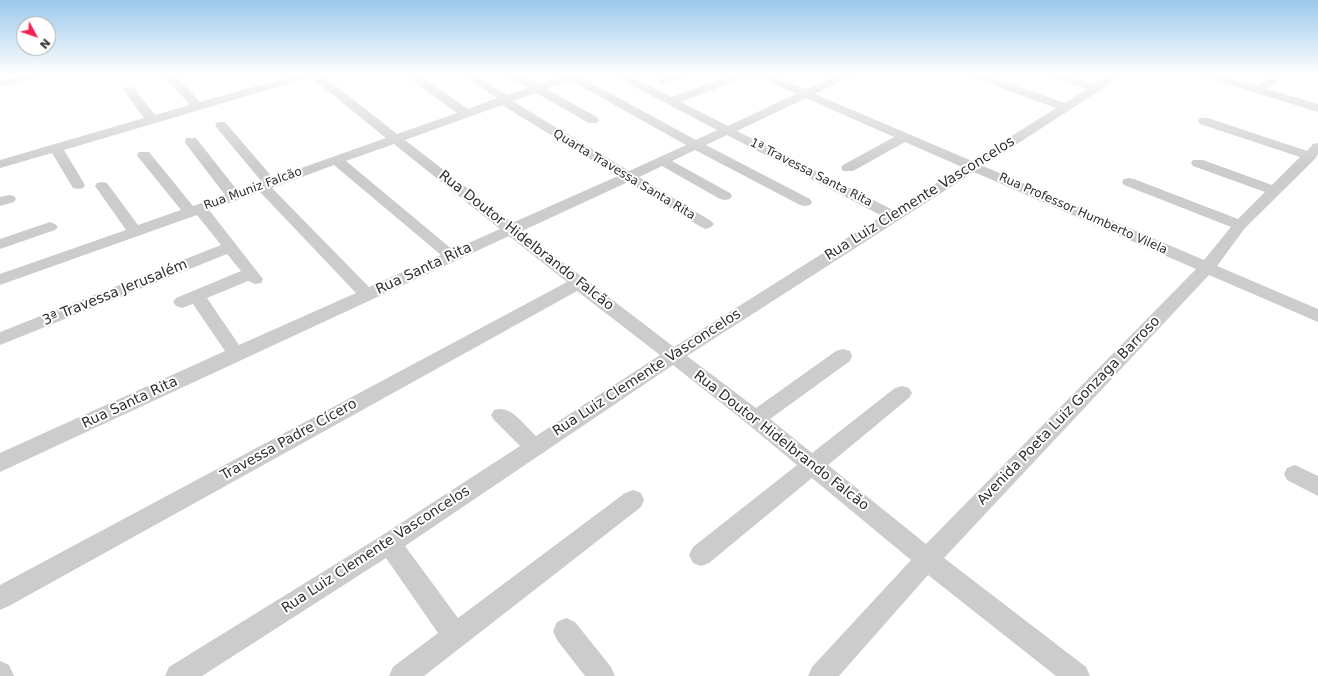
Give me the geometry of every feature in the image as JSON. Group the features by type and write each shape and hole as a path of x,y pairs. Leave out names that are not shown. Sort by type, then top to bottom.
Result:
{"street":[{"path":"141,106 152,120"},
{"path":"0,164 203,106"},
{"name":"Rua Doutor Hidelbrando Falcão","path":"354,106 510,230 756,419 814,465 927,560 1076,676"},
{"path":"455,106 466,113"},
{"name":"Rua Muniz Falcão","path":"0,280 488,106"},
{"name":"Quarta Travessa Santa Rita","path":"513,106 706,224"},
{"path":"568,106 593,120"},
{"path":"627,106 695,145 805,202"},
{"name":"1ª Travessa Santa Rita","path":"681,106 893,216"},
{"name":"Rua Santa Rita","path":"0,463 451,256 628,177 780,106"},
{"name":"Rua Professor Humberto Vilela","path":"832,106 1318,316"},
{"path":"1062,106 1066,107"},
{"name":"Rua Luiz Clemente Vasconcelos","path":"178,676 395,551 534,446 673,356 1066,107"},
{"path":"1204,121 1312,158"},
{"path":"221,125 266,185 367,295"},
{"path":"848,168 904,137"},
{"path":"192,141 234,196"},
{"path":"56,148 78,185"},
{"path":"144,155 231,248 253,276 190,299 236,354"},
{"name":"Avenida Poeta Luiz Gonzaga Barroso","path":"821,676 927,560 1207,268 1240,225 1312,158"},
{"path":"336,160 451,256"},
{"path":"662,161 726,196"},
{"path":"1198,163 1275,191"},
{"path":"1129,182 1240,225"},
{"path":"102,186 135,232"},
{"path":"0,244 50,227"},
{"name":"3ª Travessa Jerusalém","path":"0,339 231,248"},
{"name":"Travessa Padre Cícero","path":"0,598 578,283"},
{"path":"756,419 843,356"},
{"path":"701,554 902,393"},
{"path":"501,415 534,446"},
{"path":"1295,474 1318,487"},
{"path":"402,676 633,500"},
{"path":"395,551 455,636"},
{"path":"566,630 602,676"}]}
